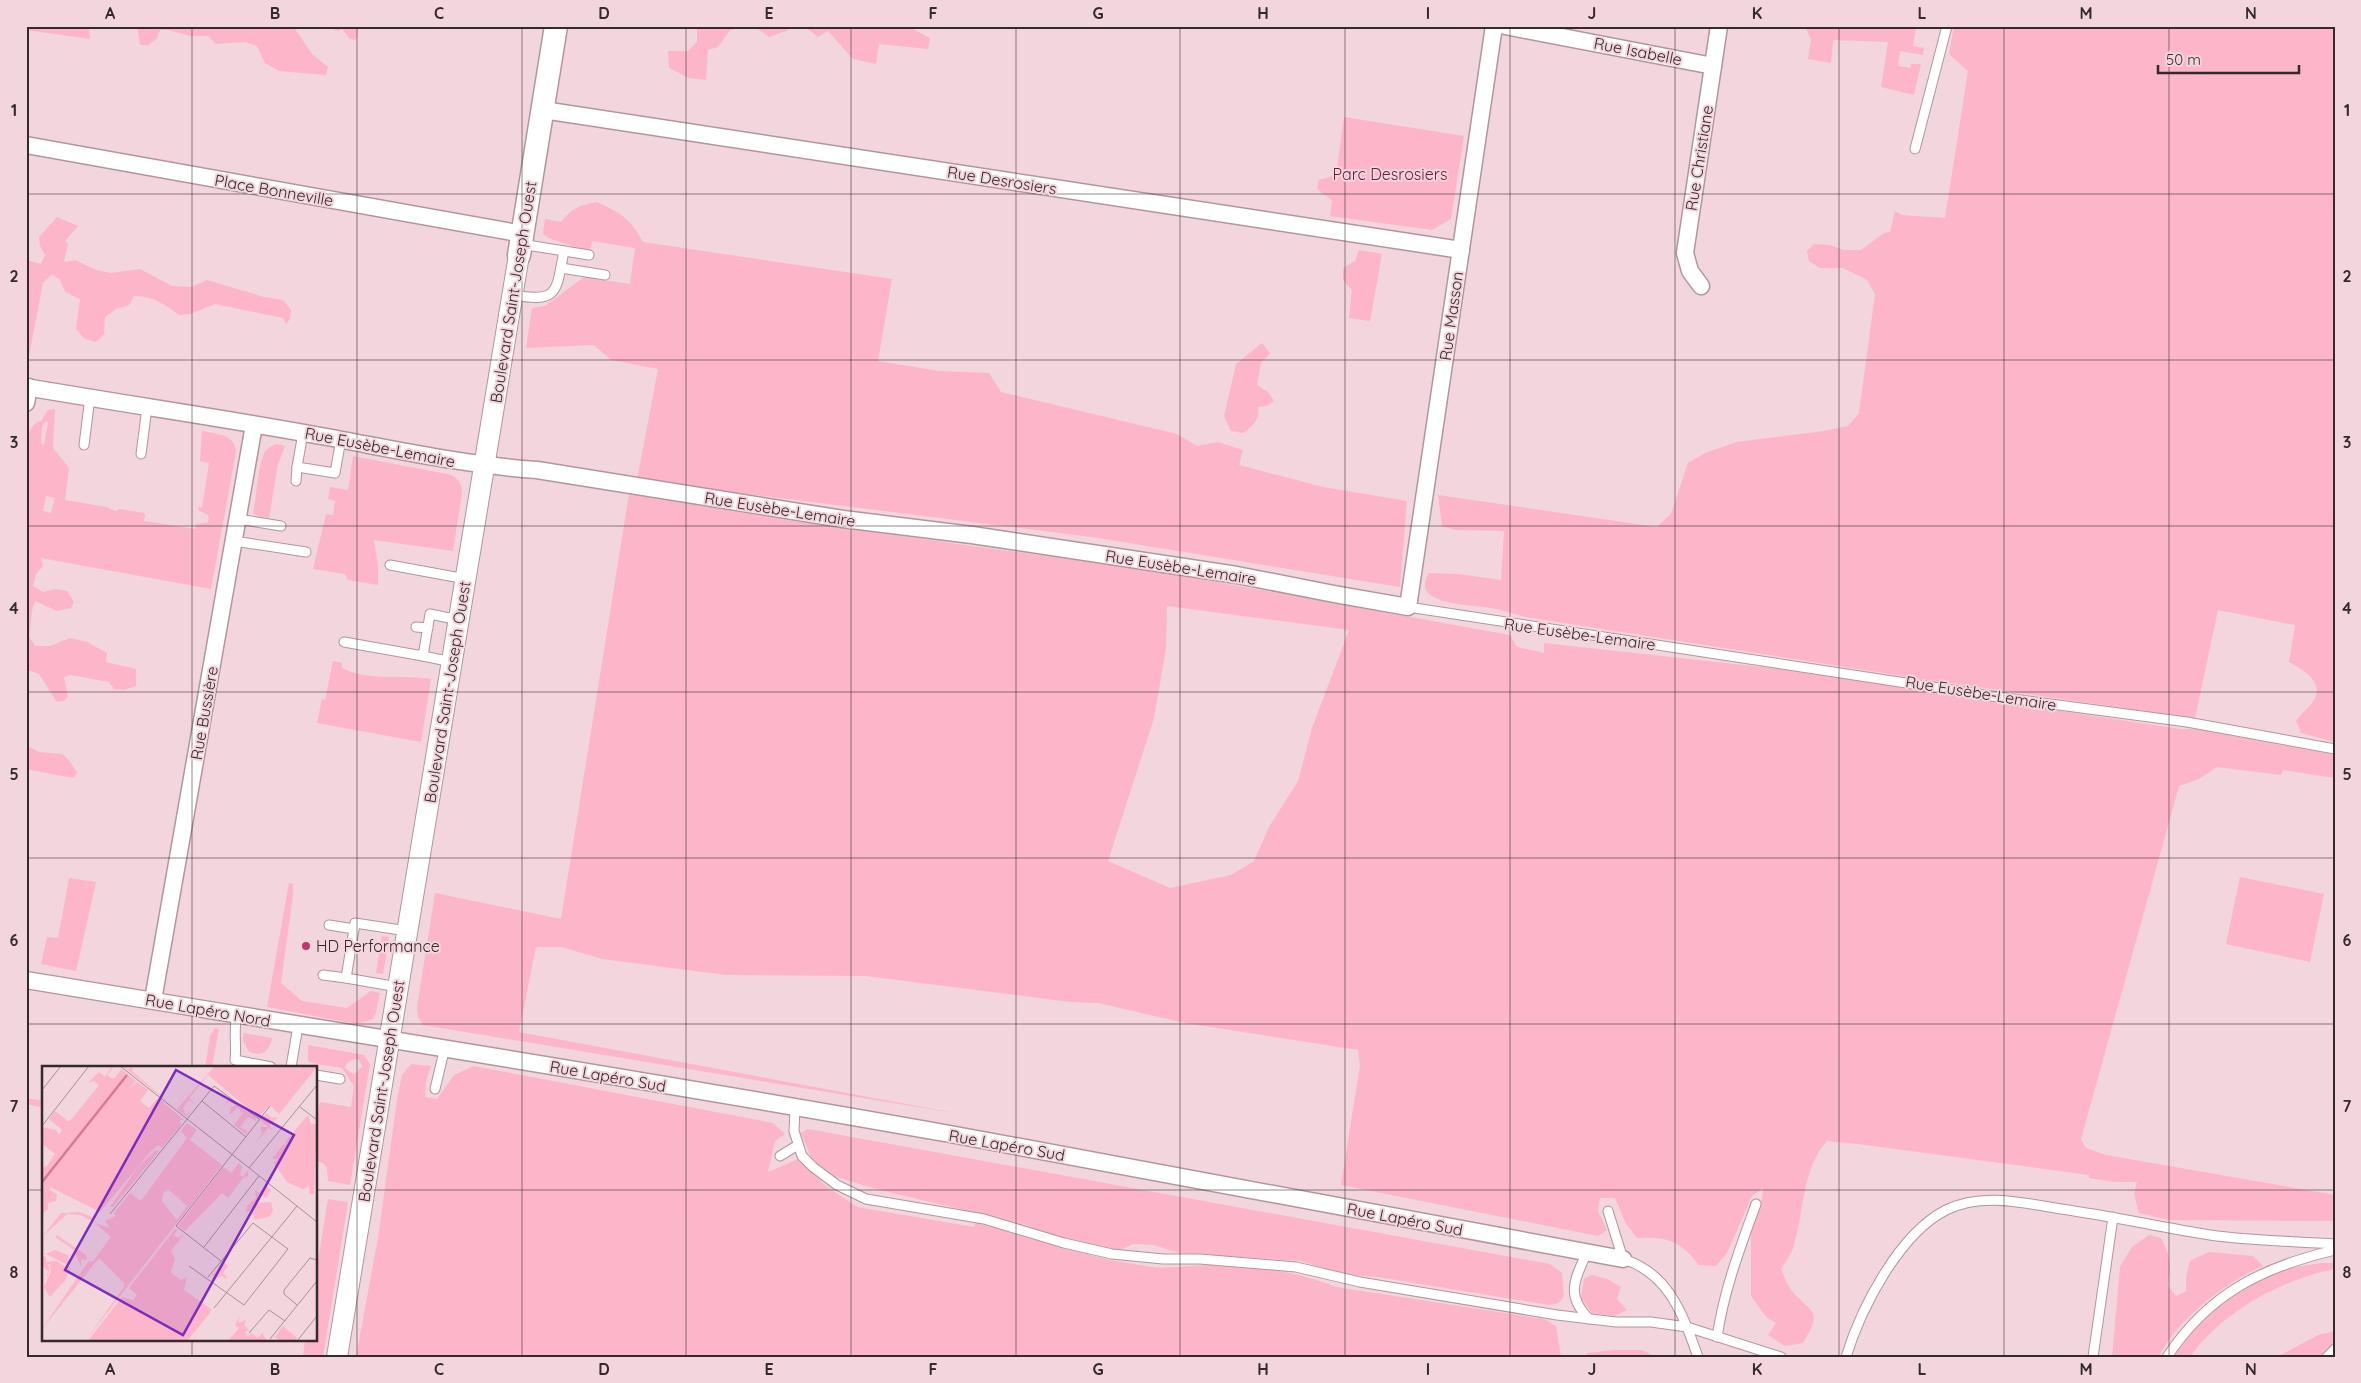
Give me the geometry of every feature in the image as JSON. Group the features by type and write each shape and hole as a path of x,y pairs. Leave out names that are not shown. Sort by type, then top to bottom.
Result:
{"main road":[{"name":"Boulevard Saint-Joseph Ouest","path":"521,245 556,26"}],"street":[{"name":"Rue Masson","path":"1408,606 1494,26"},
{"name":"Rue Isabelle","path":"1505,26 1712,66"},
{"name":"Rue Christiane","path":"1701,286 1690,271 1685,253 1719,26"},
{"name":"Rue Desrosiers","path":"543,110 1461,250"},
{"name":"Place Bonneville","path":"26,145 521,245"},
{"name":"Boulevard Saint-Joseph Ouest","path":"337,1357 521,245"},
{"name":"Rue Eusèbe-Lemaire","path":"27,392 90,397 485,466 537,470 843,520 1090,552 1237,575 1408,606"},
{"name":"Rue Bussière","path":"153,1000 254,425"},
{"name":"Rue Lapéro Nord","path":"26,980 390,1040"},
{"name":"Rue Lapéro Sud","path":"390,1040 445,1047 948,1134 1623,1259"}],"lane":[{"path":"1915,149 1947,26"},
{"path":"521,245 589,255"},
{"path":"513,295 536,299 544,298 552,293 558,284 564,251"},
{"path":"561,268 605,274"},
{"path":"84,445 90,397"},
{"path":"141,454 147,407"},
{"path":"296,481 304,433"},
{"path":"297,467 335,474 341,440"},
{"path":"238,519 281,526"},
{"path":"234,541 306,552"},
{"path":"390,565 466,579"},
{"name":"Rue Eusèbe-Lemaire","path":"1408,606 1998,697 2187,722 2335,749"},
{"path":"423,656 430,614 459,620"},
{"path":"416,626 428,628"},
{"path":"344,642 452,662"},
{"path":"346,978 355,923 408,931"},
{"path":"329,925 354,929"},
{"path":"323,975 398,987"},
{"path":"237,1016 235,1029 237,1045 234,1064 259,1066"},
{"path":"291,1066 298,1026"},
{"path":"435,1089 445,1047"},
{"path":"318,1075 340,1079"},
{"path":"795,1108 794,1126 802,1156 812,1167 837,1185 866,1199 984,1219 1064,1243 1112,1254 1310,1268 1360,1282 1557,1315 1588,1319 1651,1322 1687,1327 1781,1357"},
{"path":"780,1156 798,1145"},
{"path":"1846,1357 1855,1329 1872,1293 1895,1258 1933,1217 1947,1209 1979,1200 2002,1200 2212,1235 2335,1244"},
{"path":"1717,1337 1722,1305 1731,1272 1756,1204"},
{"path":"1608,1211 1623,1259 1649,1269 1658,1278 1671,1296 1687,1327 1698,1357"},
{"path":"2092,1357 2113,1217"},
{"path":"2168,1357 2182,1335 2203,1313 2251,1280 2285,1264 2335,1250"},
{"path":"1588,1252 1577,1275 1573,1289 1576,1302 1588,1319"},
{"path":"2327,1357 2335,1349"}],"green space":[{"path":"26,26 89,26 90,39 26,30"},
{"path":"137,26 293,26 312,54 328,67 326,75 279,71 265,63 257,46 245,42 216,44 208,36 190,36 168,30 160,30 157,38 149,45 140,45"},
{"path":"327,26 359,26 356,40 350,39 342,29 337,31"},
{"path":"697,26 749,26 730,30 718,47 708,50 706,80 689,78 669,68 668,51 688,51 697,42"},
{"path":"754,26 793,26 786,31 769,37"},
{"path":"804,26 907,26 930,38 928,49 879,44 876,64 853,59 828,31 818,37"},
{"path":"1805,26 1916,26 1913,46 1924,48 1923,55 1900,51 1898,66 1910,68 1911,64 1921,64 1914,95 1881,87 1888,42 1833,40 1831,63 1808,59 1811,40"},
{"path":"1954,26 2335,26 2335,742 2301,733 2296,721 2314,700 2317,687 2306,672 2289,662 2295,625 2218,610 2195,718 1928,680 1525,617 1495,609 1452,603 1432,596 1427,591 1425,584 1429,573 1458,574 1501,580 1504,531 1456,530 1442,526 1438,495 1657,527 1671,514 1688,463 1705,453 1737,442 1824,431 1848,426 1859,413 1875,294 1867,280 1843,268 1820,268 1809,261 1807,251 1814,244 1830,245 1844,250 1861,250 1884,233 1890,232 1895,211 1902,215 1945,218 1968,71 1949,54"},
{"name":"Parc Desrosiers","path":"1344,117 1464,136 1451,219 1432,230 1330,216 1332,201 1317,188 1319,180 1336,175"},
{"path":"597,202 613,210 629,222 643,242 892,279 878,361 939,371 989,373 1001,392 1177,434 1197,446 1218,442 1243,450 1239,465 1323,487 1407,501 1400,587 1092,537 637,480 658,369 611,360 594,345 526,348 532,308 545,306 584,277 630,284 635,248 592,241 590,252 548,238 543,234 545,219 561,222 569,213 577,208"},
{"path":"57,217 78,226 65,241 68,244 64,262 75,260 96,270 111,273 140,269 172,286 191,287 207,280 264,297 283,300 291,310 290,319 286,324 283,318 215,304 190,314 179,315 158,301 147,297 134,296 129,305 116,309 105,317 104,334 96,342 85,339 76,329 80,299 65,292 60,280 52,274 43,283 26,371 26,260 41,264 45,255 40,246 39,237"},
{"path":"1359,250 1382,254 1370,321 1349,318 1352,290 1343,280 1343,268 1355,261"},
{"path":"1262,343 1270,353 1261,363 1257,385 1268,392 1274,401 1267,406 1258,407 1258,416 1255,422 1243,433 1231,431 1224,416 1236,364"},
{"path":"55,409 53,448 69,468 65,500 107,507 115,511 119,509 145,513 144,521 195,529 196,524 207,523 209,520 208,515 198,510 199,507 202,508 209,463 200,461 202,431 219,434 228,438 235,445 236,451 211,589 41,558 43,566 36,574 33,586 43,592 55,589 67,591 74,602 71,608 57,611 35,601 32,609 29,636 35,646 50,646 70,638 87,642 107,653 106,662 136,669 136,686 124,690 114,689 109,682 71,675 64,677 68,696 64,701 57,702 39,674 26,669 26,454 28,439 33,426 41,421 48,410","holes":["46,421 48,423 44,445 41,444 42,426","46,496 55,498 51,513 43,511"]},
{"path":"277,444 285,446 278,464 269,518 260,517 253,513 260,467 265,451"},
{"path":"353,456 452,475 457,479 461,485 462,493 453,551 374,540 378,566 378,585 348,580 345,574 313,569 326,514 333,515 335,501 328,499 330,487 348,490"},
{"path":"629,494 799,522 1155,571 1510,635 1517,647 1544,653 1544,643 1788,670 2181,729 2196,729 2335,755 2335,778 2283,770 2281,775 2217,767 2199,779 2179,786 2081,1139 2086,1148 2106,1155 2335,1195 2335,1221 2169,1220 2139,1213 2134,1194 2137,1182 2115,1182 2089,1178 2089,1175 1827,1141 1819,1152 1808,1177 1794,1245 1781,1269 1790,1289 1813,1313 1813,1324 1803,1343 1785,1346 1768,1335 1776,1323 1767,1318 1751,1296 1751,1230 1762,1198 1763,1188 1752,1196 1727,1253 1716,1266 1699,1265 1685,1250 1672,1242 1657,1238 1637,1238 1626,1224 1615,1198 1600,1198 1598,1211 1607,1230 1598,1236 1341,1185 1360,1065 1358,1050 1185,1023 1098,1003 1070,1002 866,976 726,975 602,959 562,947 536,947 519,1032 960,1114 423,1025 418,1017 417,1007 435,893 561,919","holes":["1167,606 1349,630 1312,728 1298,781 1269,827 1254,861 1231,875 1170,888 1108,861 1154,718 1166,649"]},
{"path":"333,661 342,663 342,668 364,675 431,679 421,742 317,723 322,699 325,700"},
{"path":"26,745 39,752 62,754 69,760 77,773 73,778 26,769"},
{"path":"2240,877 2324,894 2310,962 2226,944"},
{"path":"69,878 96,882 76,971 41,964 47,937 58,938"},
{"path":"289,883 293,884 293,895 281,983 302,1001 347,1008 371,991 380,993 373,1019 357,1024 267,1007"},
{"path":"382,936 389,937 383,974 376,973"},
{"path":"215,1028 219,1029 212,1066 205,1066 210,1036"},
{"path":"244,1033 272,1038 269,1047 264,1052 258,1054 249,1052 243,1040"},
{"path":"308,1045 364,1055 370,1064 350,1185 328,1181 327,1168 323,1163 318,1162 318,1112 320,1102 351,1107 354,1086 342,1068 308,1061","holes":["354,1059 359,1060 362,1066 353,1074 345,1068 347,1063"]},
{"path":"411,1064 431,1066 426,1082 425,1097 437,1099 454,1075 474,1066 773,1123 785,1134 775,1141 768,1172 798,1159 826,1186 857,1207 974,1227 975,1222 1063,1248 1107,1259 1152,1267 1209,1265 1274,1270 1321,1281 1336,1287 1544,1319 1556,1326 1561,1357 356,1357 378,1238 397,1100 402,1075"},
{"path":"26,1098 42,1101 42,1108 26,1104"},
{"path":"808,1129 1550,1264 1562,1273 1564,1296 1559,1303 1549,1305 1378,1277 1345,1275 1301,1261 1180,1253 1153,1245 1133,1244 1119,1251 1063,1239 1026,1225 876,1189 833,1176 812,1159 801,1133"},
{"path":"328,1199 348,1202 323,1357 303,1357 305,1340 318,1340 318,1261"},
{"path":"2149,1235 2161,1238 2169,1261 2168,1286 2176,1296 2186,1291 2186,1277 2190,1261 2209,1252 2253,1256 2263,1266 2234,1281 2189,1316 2167,1343 2159,1357 2112,1357 2120,1267 2132,1247"},
{"path":"2335,1263 2335,1269 2274,1289 2254,1300 2218,1326 2190,1357 2174,1357 2196,1329 2223,1303 2238,1292 2270,1275 2291,1268"},
{"path":"1592,1275 1607,1279 1621,1287 1617,1299 1627,1310 1615,1316 1592,1313 1581,1298 1584,1279"},
{"path":"2335,1331 2335,1342 2320,1357 2277,1357 2318,1335"},
{"path":"1614,1350 1642,1350 1656,1357 1583,1357 1588,1353"}],"place":[{"name":"HD Performance","path":"306,946"}]}
